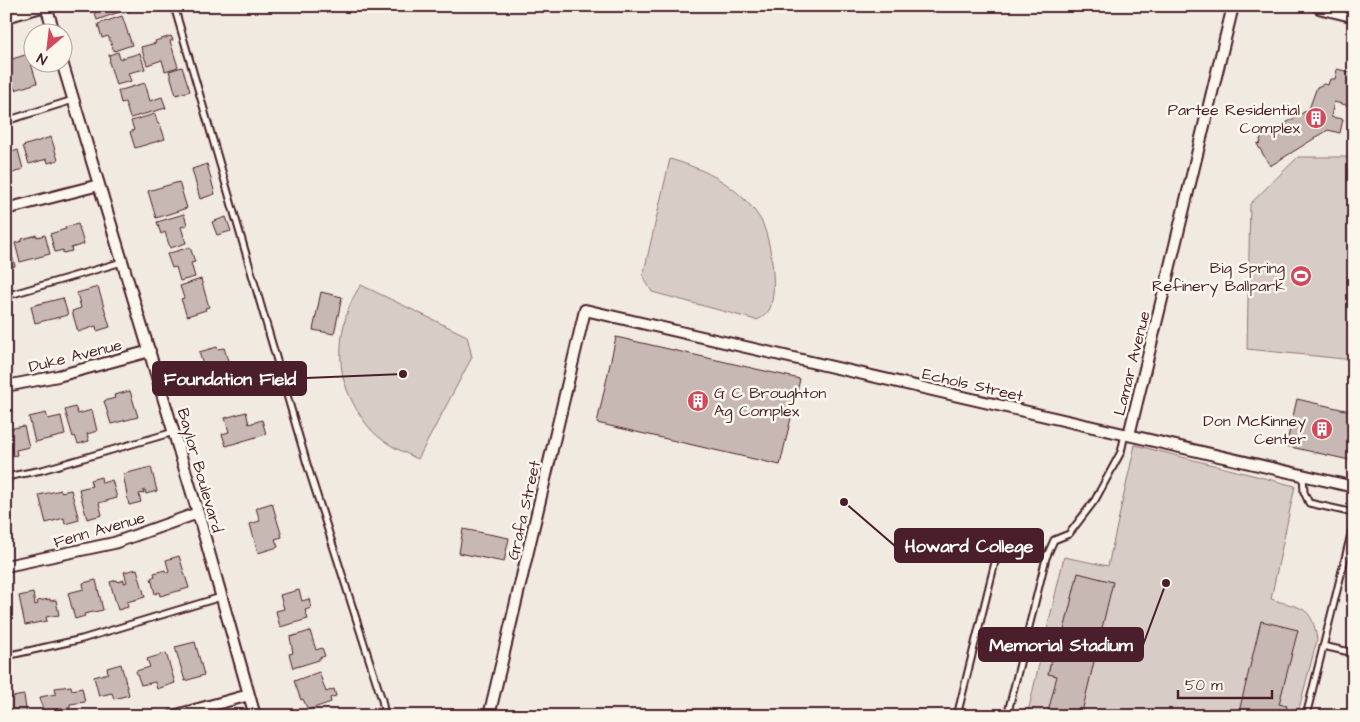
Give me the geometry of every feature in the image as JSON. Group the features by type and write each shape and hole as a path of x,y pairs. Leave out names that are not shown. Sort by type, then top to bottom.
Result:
{"street":[{"path":"6,17 46,6 51,22"},
{"name":"Lamar Avenue","path":"1127,434 1232,6"},
{"path":"1324,7 1354,14"},
{"name":"Baylor Boulevard","path":"65,72 198,513 255,716"},
{"path":"6,209 99,185"},
{"name":"Echols Street","path":"585,310 1354,487"},
{"name":"Grafa Street","path":"489,716 585,310"},
{"name":"Duke Avenue","path":"6,386 58,376 150,351"},
{"name":"Fenn Avenue","path":"6,566 114,543 198,513"},
{"path":"174,716 248,695"}],"lane":[{"path":"174,6 307,464 382,700 385,716"},
{"path":"6,121 74,99"},
{"path":"6,296 123,262"},
{"path":"6,477 42,470 174,432"},
{"path":"1008,716 1046,558 1054,540 1069,534 1095,500 1121,452 1127,434"},
{"path":"1303,475 1304,492 1310,503 1354,513"},
{"path":"1306,716 1354,522"},
{"path":"957,716 998,546 1046,558"},
{"path":"6,656 82,639 221,596"},
{"path":"1323,646 1354,653"}],"shaded area":[{"name":"Big Spring Refinery Ballpark","path":"1298,157 1354,157 1354,360 1247,349 1250,204"},
{"path":"670,159 690,165 725,183 747,202 761,220 768,239 773,288 770,308 761,318 756,320 652,292 643,276"},
{"path":"361,285 467,336 472,357 418,459 390,445 372,431 356,409 343,377 341,341 343,329 350,305"},
{"path":"1135,445 1295,486 1271,599 1303,610 1312,620 1315,628 1317,640 1297,716 1027,716 1064,557 1108,566"}],"building":[{"path":"93,6 143,7 123,13 122,11 97,20"},
{"path":"122,16 132,45 114,51 108,36 102,38 98,24"},
{"path":"171,36 173,40 170,41 178,67 165,71 162,60 147,65 141,47"},
{"path":"118,52 120,59 140,53 145,69 128,73 131,81 116,85 109,62 109,55"},
{"path":"22,56 22,72 34,72 37,83 15,90 6,61"},
{"path":"182,67 190,91 176,95 169,71"},
{"name":"Partee Residential Complex","path":"1337,69 1354,73 1354,107 1334,102 1331,117 1343,119 1340,133 1328,130 1270,166 1257,144 1261,143 1260,139 1309,109 1317,87 1324,84 1328,85 1330,79 1335,79"},
{"path":"145,83 150,101 162,97 166,108 130,118 125,102 121,103 118,91"},
{"path":"155,114 165,139 135,148 130,132 134,130 131,121"},
{"path":"51,137 58,160 48,163 47,159 29,164 23,146"},
{"path":"18,150 23,169 6,176 6,154"},
{"path":"207,164 215,194 200,199 192,169"},
{"path":"179,182 187,208 156,218 148,191"},
{"path":"184,214 187,225 181,227 186,243 170,248 165,232 161,234 157,222"},
{"path":"226,217 231,231 217,235 212,222"},
{"path":"78,224 84,244 71,248 72,251 63,253 63,250 55,252 50,234 66,229 65,227"},
{"path":"37,235 37,237 45,235 50,254 20,262 15,243"},
{"path":"9,243 15,266 6,268 6,244"},
{"path":"190,247 195,262 191,263 195,277 180,281 176,267 172,268 167,254"},
{"path":"201,279 209,307 205,308 206,310 187,316 181,299 184,298 180,286"},
{"path":"98,287 110,327 97,331 96,326 78,332 72,311 81,308 77,293"},
{"path":"321,292 342,297 334,334 313,330"},
{"path":"63,298 68,315 35,323 31,306"},
{"name":"G C Broughton Ag Complex","path":"616,337 800,379 780,465 597,423"},
{"path":"217,347 218,349 224,348 231,370 225,372 226,376 208,382 199,352"},
{"path":"130,391 138,417 111,424 104,401 115,398 114,395"},
{"name":"Don McKinney Center","path":"1297,399 1354,412 1354,461 1286,446"},
{"path":"75,407 78,414 92,410 97,431 87,434 89,441 78,444 75,436 73,437 65,410"},
{"path":"246,412 249,424 262,420 266,434 226,446 222,434 229,432 225,418"},
{"path":"46,413 48,419 61,416 65,435 35,442 29,417"},
{"path":"8,423 9,429 24,426 29,447 16,450 17,455 6,457 6,424"},
{"path":"151,467 157,491 146,494 145,490 143,491 144,493 139,494 141,502 129,505 123,474"},
{"path":"101,477 102,483 112,480 117,498 99,503 102,515 87,519 79,489 92,486 90,480"},
{"path":"61,490 61,492 71,490 79,520 65,524 64,518 46,523 39,495"},
{"path":"272,503 282,537 275,539 278,547 258,553 250,524 260,521 256,508"},
{"path":"463,529 509,538 504,562 459,553"},
{"path":"179,556 189,588 160,596 159,592 155,594 151,578 155,576 154,573 165,570 166,573 169,572 166,560"},
{"path":"137,569 145,597 127,602 128,607 118,610 110,582 124,580 124,583 127,582 124,572"},
{"path":"1078,573 1113,582 1081,716 1047,716 1057,676 1048,674 1054,649 1059,651"},
{"path":"96,580 103,610 84,614 85,616 75,619 68,593 84,589 83,583"},
{"path":"299,590 302,601 309,599 311,608 305,610 308,619 280,627 276,611 284,609 280,595"},
{"path":"33,593 35,605 38,604 37,601 56,600 59,615 46,617 47,621 25,625 19,596"},
{"path":"1261,621 1298,630 1279,704 1287,706 1285,716 1238,716"},
{"path":"310,631 316,650 322,648 325,656 319,658 319,660 293,668 289,654 293,653 290,637"},
{"path":"195,642 204,675 185,681 175,647"},
{"path":"166,653 175,683 157,689 155,682 141,685 136,671 150,667 147,659"},
{"path":"121,664 129,695 114,699 112,693 99,696 94,677 108,673 107,668"},
{"path":"319,672 326,692 334,689 336,696 330,698 331,702 308,710 303,699 301,700 294,681"},
{"path":"71,686 72,690 82,688 85,702 70,704 70,708 61,709 61,711 46,714 45,710 43,711 40,697 56,694 55,688"},
{"path":"24,695 27,716 6,716 6,698"}],"place":[{"name":"Partee Residential Complex","path":"1316,118"},
{"name":"Big Spring Refinery Ballpark","path":"1301,276"},
{"name":"Foundation Field","path":"403,374"},
{"name":"G C Broughton Ag Complex","path":"698,401"},
{"name":"Don McKinney Center","path":"1322,429"},
{"name":"Howard College","path":"844,502"},
{"name":"Memorial Stadium","path":"1166,583"}]}
